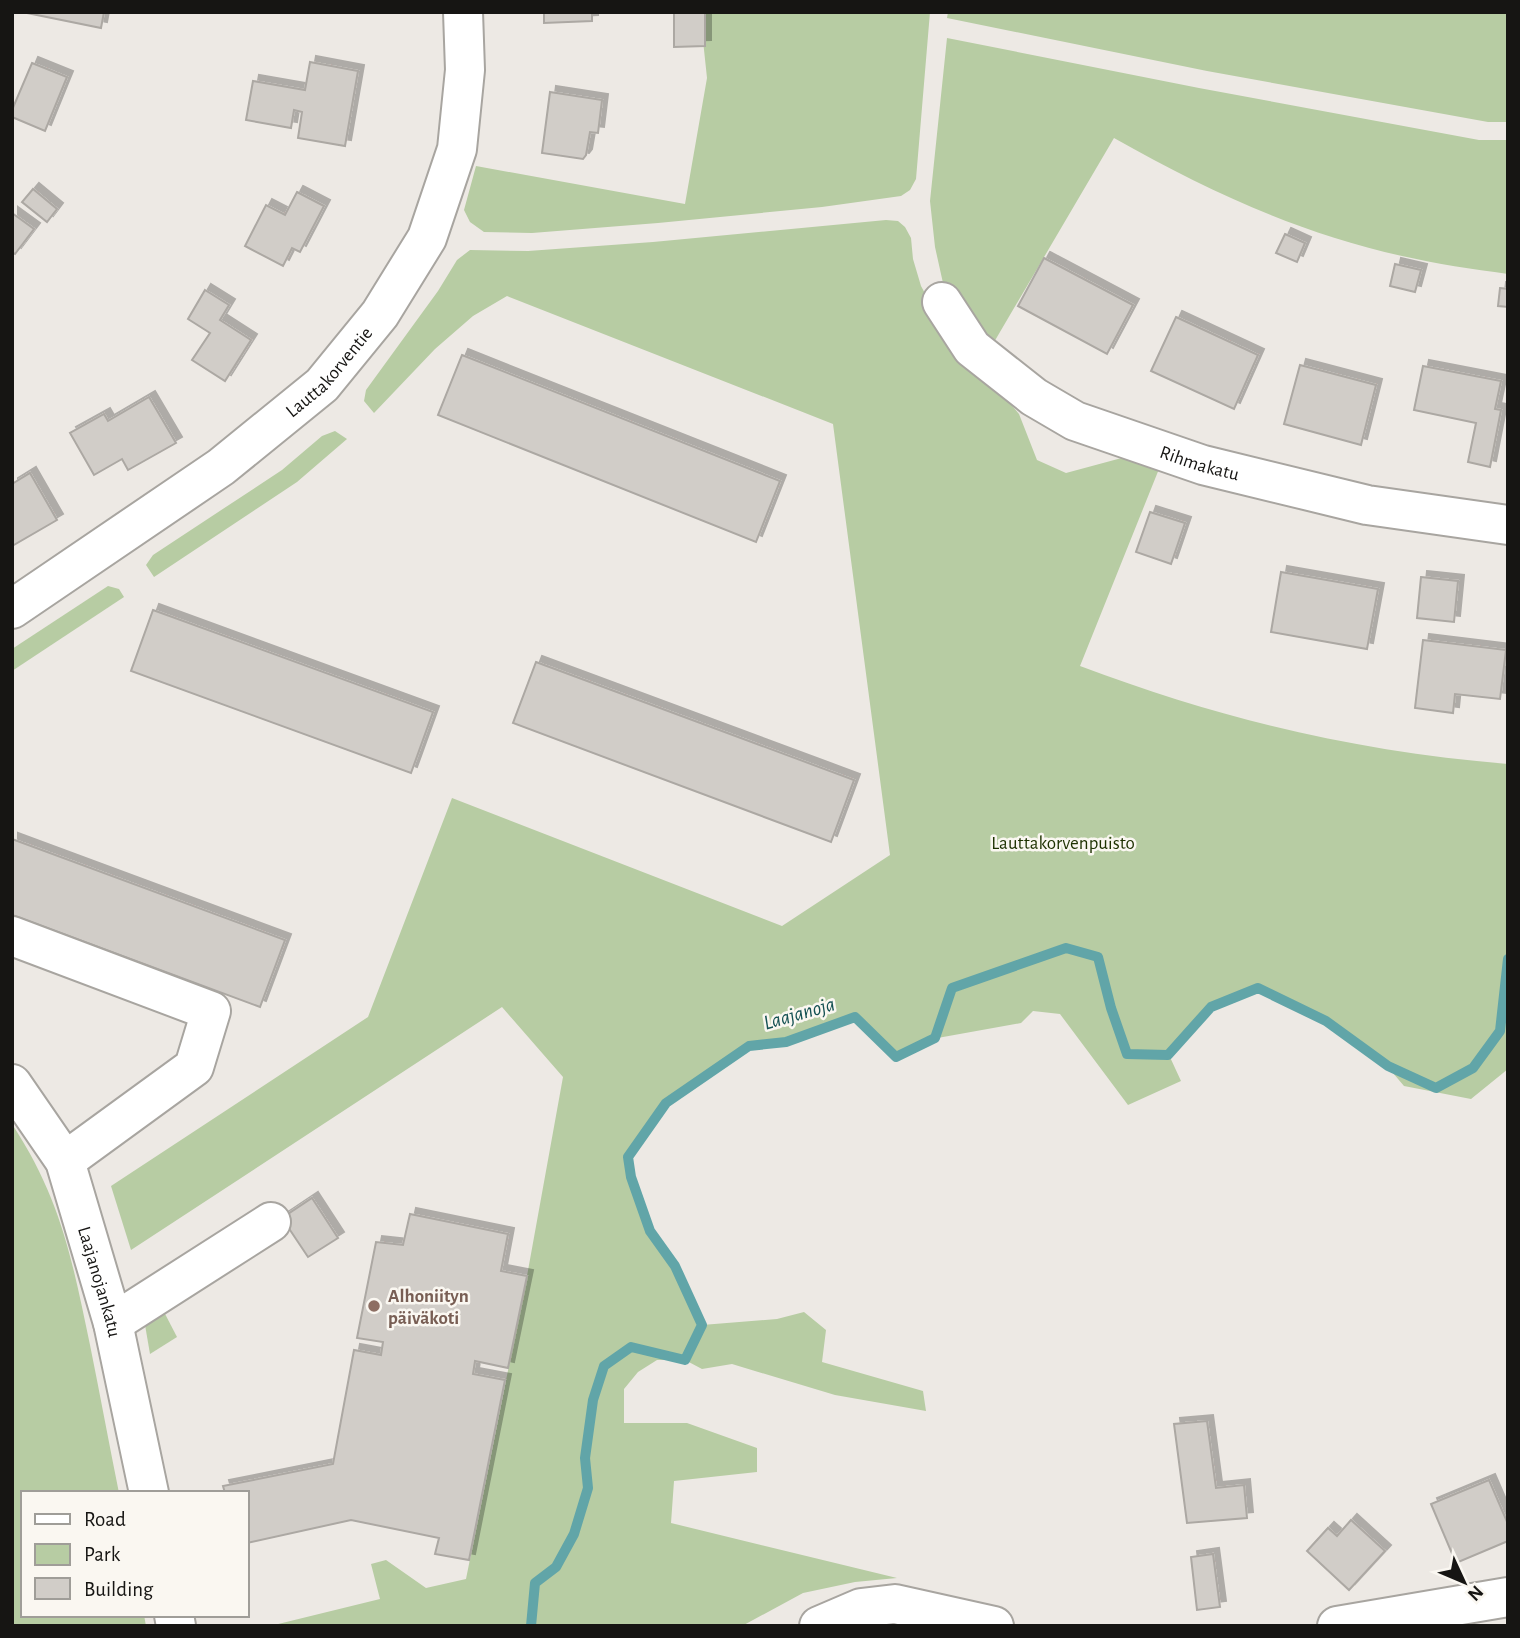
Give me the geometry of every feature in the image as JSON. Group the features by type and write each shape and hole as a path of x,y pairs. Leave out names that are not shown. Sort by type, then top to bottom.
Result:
{"street":[{"name":"Lauttakorventie","path":"12,609 231,459 322,385 380,314 427,238 457,149 465,71 463,12"},
{"name":"Rihmakatu","path":"942,302 972,348 1034,397 1075,421 1203,465 1353,501 1508,525"},
{"path":"12,936 211,1011 194,1068 65,1161"},
{"name":"Laajanojankatu","path":"12,1084 65,1161 113,1324 149,1491"},
{"path":"113,1324 271,1222"},
{"path":"1337,1626 1508,1597"},
{"path":"819,1626 862,1608 895,1604 994,1626"}],"green space":[{"path":"700,12 930,12 916,179 910,190 901,196 822,207 532,233 484,232 470,222 464,210 476,166 685,204 707,78"},
{"path":"948,12 1508,12 1508,122 1488,122 1207,71 947,18"},
{"path":"947,38 1479,140 1508,140 1508,274 1415,259 1325,235 1218,192 1114,138 990,349 943,283 935,247 930,201"},
{"name":"Lauttakorvenpuisto","path":"898,221 905,227 911,238 913,259 921,286 939,319 1019,414 1037,460 1066,473 1129,456 1159,469 1080,666 1186,702 1343,742 1508,764 1508,1069 1471,1099 1404,1086 1387,1066 1326,1021 1257,988 1211,1007 1169,1055 1181,1081 1128,1105 1060,1014 1033,1011 1021,1023 932,1039 896,1057 854,1017 786,1042 749,1046 666,1103 628,1157 631,1179 650,1231 677,1271 702,1325 777,1319 804,1312 826,1330 822,1362 923,1391 926,1411 835,1395 732,1364 702,1369 685,1360 657,1360 638,1372 624,1389 624,1423 687,1423 757,1448 757,1472 674,1481 671,1523 897,1578 855,1582 803,1593 742,1626 270,1626 380,1599 371,1564 386,1560 426,1588 466,1579 527,1276 563,1077 502,1007 131,1250 111,1186 368,1017 452,798 782,926 890,855 833,424 507,296 473,316 435,349 374,413 364,401 366,390 438,291 457,260 470,250 528,251 653,242"},
{"path":"335,431 347,439 297,482 154,577 146,565 153,555 282,470 322,436"},
{"path":"108,586 119,589 124,597 12,671 12,649"},
{"path":"12,1124 42,1178 63,1230 119,1491 21,1491 21,1617 144,1617 146,1626 12,1626"},
{"path":"163,1310 177,1337 150,1354 144,1319"}],"building":[{"path":"22,12 104,12 101,28"},
{"path":"544,12 592,12 592,21 544,23"},
{"path":"674,12 705,12 705,46 674,47"},
{"path":"310,62 358,71 345,146 298,138 302,112 294,110 291,128 246,120 253,81 305,90"},
{"path":"32,63 67,77 45,131 12,117 12,110"},
{"path":"550,92 602,100 598,133 590,132 583,159 542,153"},
{"path":"33,189 57,209 47,222 22,202"},
{"path":"297,192 324,206 300,252 292,248 283,266 245,246 266,205 285,215"},
{"path":"12,213 34,229 15,254 12,252"},
{"path":"1285,234 1305,243 1297,262 1276,253"},
{"path":"1044,258 1133,305 1107,354 1018,306"},
{"path":"1395,264 1421,270 1415,292 1390,286"},
{"path":"1500,288 1508,289 1508,307 1498,306"},
{"path":"205,290 229,305 220,320 251,340 225,381 192,360 210,333 188,319"},
{"path":"1176,317 1258,355 1234,409 1151,371"},
{"path":"462,355 780,481 756,542 438,415"},
{"path":"1300,365 1376,385 1361,445 1284,424"},
{"path":"1423,366 1501,381 1495,409 1501,410 1490,467 1468,462 1476,423 1414,410"},
{"path":"149,397 176,443 128,470 122,459 94,475 70,433 104,414 108,421"},
{"path":"30,473 57,520 12,546 12,484"},
{"path":"1150,512 1185,523 1171,564 1136,552"},
{"path":"1281,572 1378,589 1367,649 1271,632"},
{"path":"1421,577 1458,581 1454,622 1417,618"},
{"path":"153,610 433,712 411,773 131,671"},
{"path":"1423,640 1506,650 1500,699 1455,694 1453,713 1415,708"},
{"path":"536,662 854,780 831,842 513,723"},
{"path":"12,839 285,940 260,1007 12,915"},
{"path":"312,1198 338,1238 308,1257 282,1218"},
{"path":"410,1214 508,1234 501,1271 527,1276 508,1368 475,1361 473,1374 505,1380 469,1560 435,1554 439,1538 351,1520 248,1543 248,1491 224,1491 223,1486 333,1464 354,1350 381,1355 383,1342 357,1338 376,1242 403,1245"},
{"path":"1207,1421 1216,1488 1244,1485 1247,1518 1187,1523 1174,1424"},
{"path":"1489,1480 1508,1524 1508,1541 1456,1563 1431,1504"},
{"path":"1351,1520 1385,1551 1349,1590 1307,1551 1328,1528 1337,1536"},
{"path":"1213,1554 1220,1607 1197,1610 1191,1557"}],"waterway":[{"name":"Laajanoja","path":"531,1626 535,1583 556,1567 574,1534 588,1488 585,1458 593,1400 604,1366 631,1347 685,1360 702,1325 675,1266 650,1231 631,1177 628,1157 666,1103 749,1046 786,1042 855,1017 896,1057 935,1038 952,988 1066,948 1098,957 1111,1008 1127,1054 1168,1055 1211,1007 1258,988 1326,1021 1388,1066 1436,1088 1473,1068 1500,1031 1508,959"}],"place":[{"name":"Alhoniityn päiväkoti","path":"374,1306"}]}
